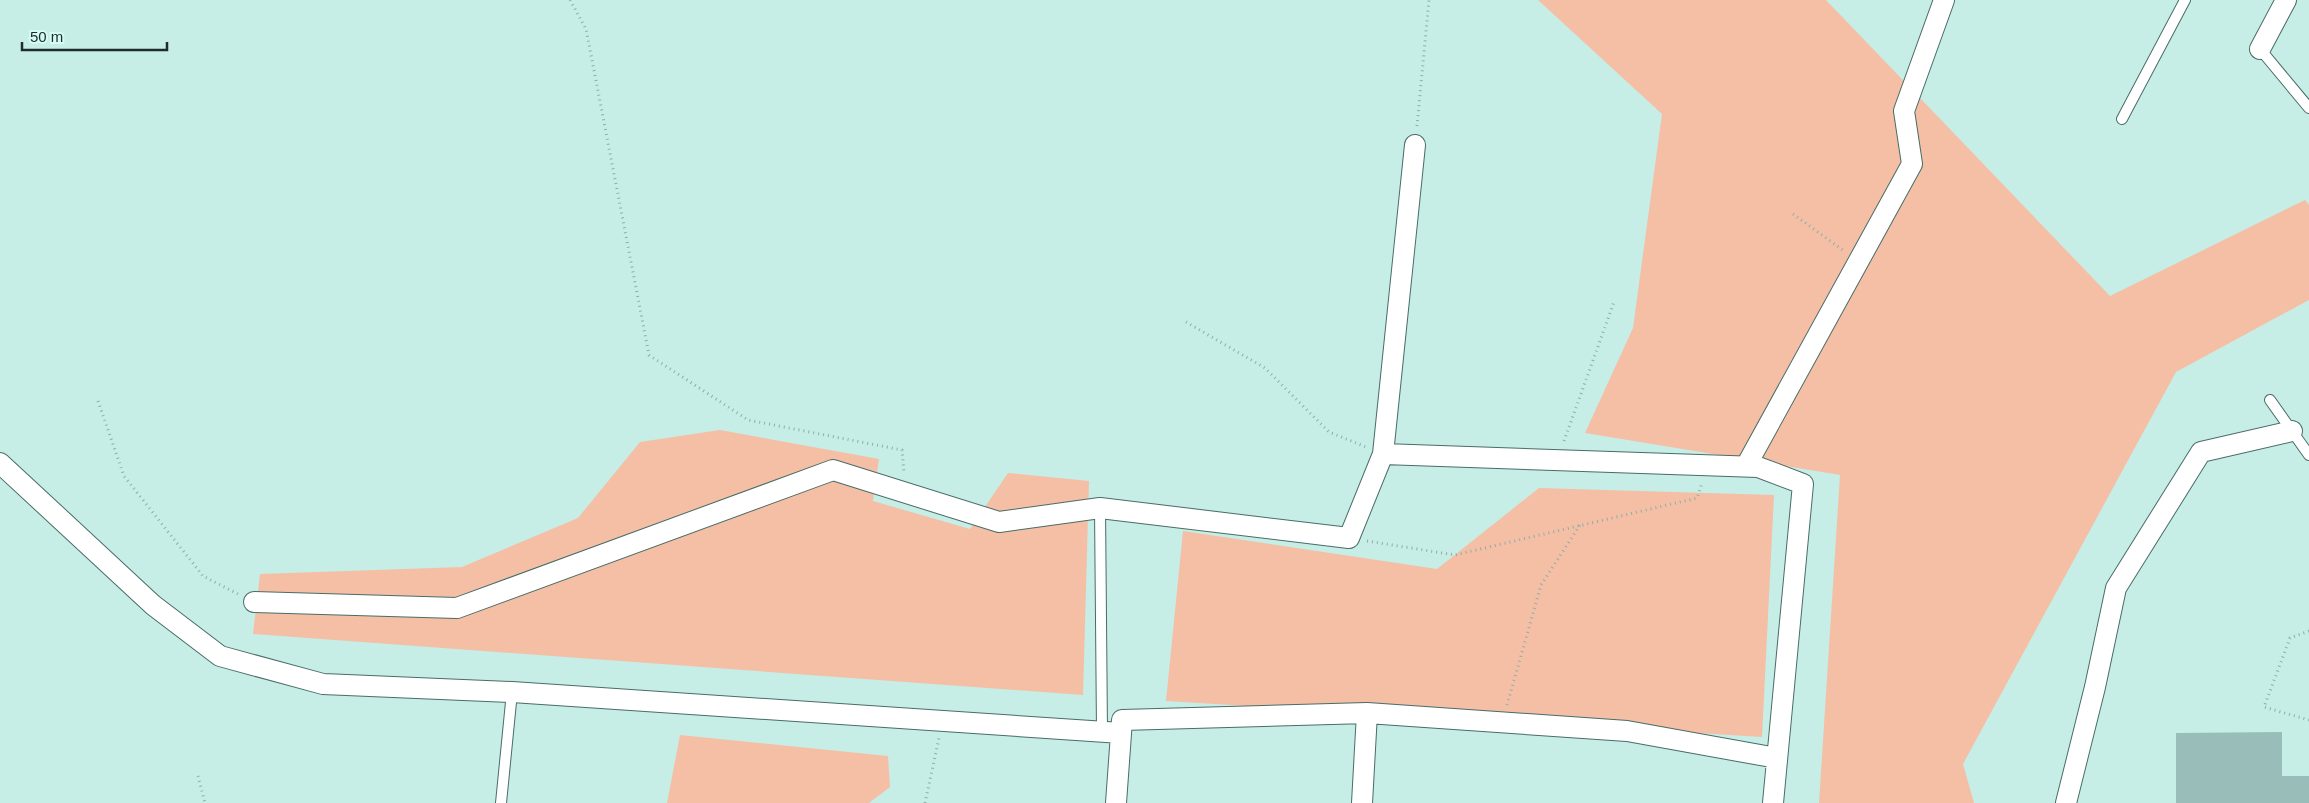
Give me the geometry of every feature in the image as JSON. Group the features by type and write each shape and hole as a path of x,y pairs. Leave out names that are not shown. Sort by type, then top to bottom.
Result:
{"street":[{"path":"1746,466 1912,164 1904,111 1944,0"},
{"path":"2260,49 2286,0"},
{"path":"254,602 457,608 833,470 999,522 1100,508 1349,538 1383,454 1415,145"},
{"path":"2066,803 2095,687 2116,588 2201,452 2292,431"},
{"path":"1383,454 1746,466 1758,467 1803,484 1773,803"},
{"path":"0,463 153,605 220,656 324,684 512,692 1111,732"},
{"path":"1116,803 1111,732 1122,720 1367,713 1627,731 1778,758"},
{"path":"1362,803 1367,713"}],"lane":[{"path":"2122,119 2185,0"},
{"path":"2260,49 2309,108"},
{"path":"2270,400 2309,455"},
{"path":"1100,508 1111,732"},
{"path":"501,803 512,692"}],"path":[{"path":"570,0 586,29 649,355 748,420 902,450 906,493"},
{"path":"1415,145 1429,0"},
{"path":"1792,214 1858,262"},
{"path":"1557,460 1614,302"},
{"path":"1186,322 1266,368 1329,432 1383,454"},
{"path":"98,401 124,476 203,576 254,602"},
{"path":"1349,538 1455,555 1697,498 1707,465"},
{"path":"1502,722 1541,585 1580,525"},
{"path":"2309,631 2290,638 2264,706 2309,720"},
{"path":"925,803 943,721"},
{"path":"198,776 204,803"}],"shaded area":[{"path":"1538,0 1826,0 2110,296 2305,200 2309,205 2309,300 2176,372 1963,764 1974,803 1819,803 1840,475 1585,433 1633,328 1662,114"},
{"path":"720,430 879,459 873,501 970,529 1008,473 1089,481 1083,695 253,634 260,574 462,567 578,518 640,442"},
{"path":"1539,488 1774,495 1762,737 1166,701 1183,531 1437,569"},
{"path":"680,735 888,756 890,787 869,803 667,803"}],"building":[{"path":"2282,732 2282,776 2309,776 2309,803 2176,803 2176,733"}]}
